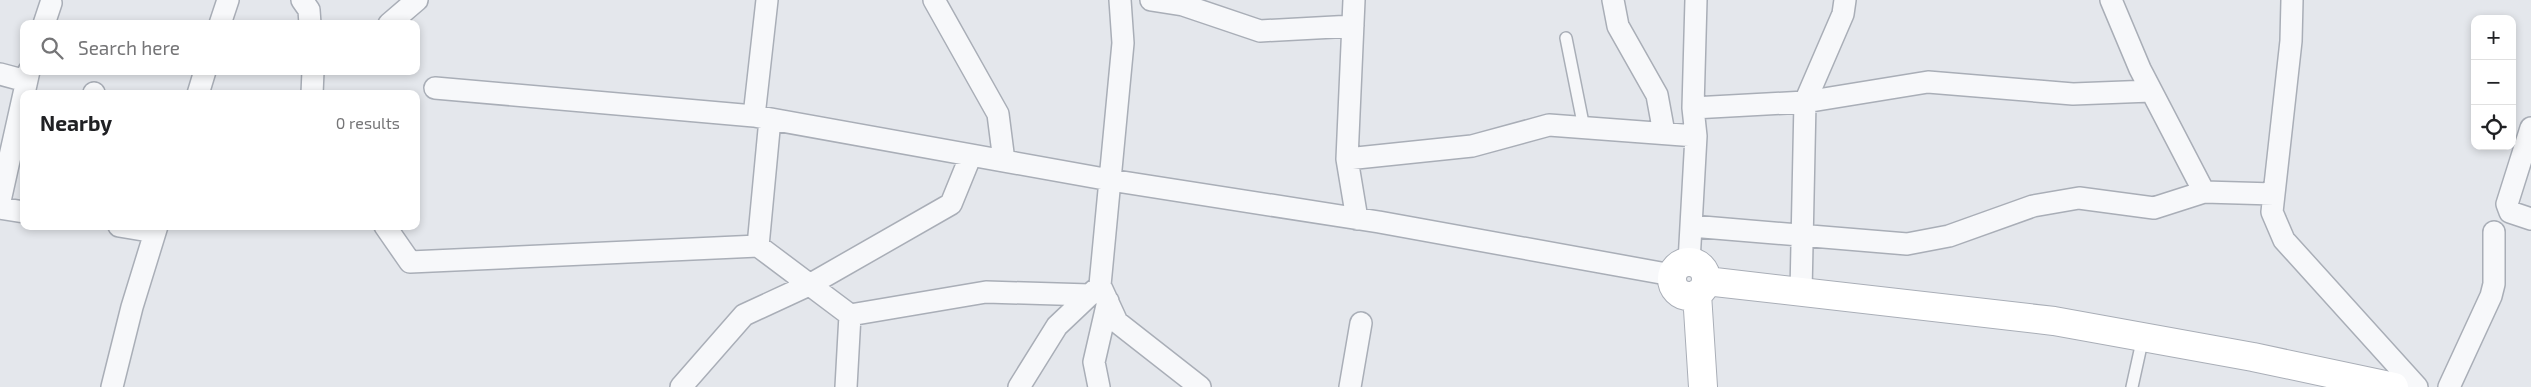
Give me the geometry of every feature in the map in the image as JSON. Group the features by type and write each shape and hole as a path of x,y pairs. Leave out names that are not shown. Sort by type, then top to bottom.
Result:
{"street":[{"path":"221,20 228,0"},
{"path":"302,0 309,10 310,20"},
{"path":"393,20 417,0"},
{"path":"758,246 767,0"},
{"path":"934,0 998,114 1004,161"},
{"path":"1099,387 1094,362 1123,43 1120,0"},
{"path":"1151,0 1183,5 1260,30 1353,26"},
{"path":"1354,0 1347,159 1357,219"},
{"path":"1613,0 1618,26 1657,95 1664,134"},
{"path":"1696,0 1693,108 1696,136 1691,226 1691,278 1703,387"},
{"path":"1800,292 1805,102 1843,14 1845,0"},
{"path":"2111,0 2140,70 2204,192"},
{"path":"2292,0 2291,41 2272,212 2284,240 2417,387"},
{"path":"45,20 51,3"},
{"path":"0,74 27,76 24,90"},
{"path":"199,90 205,75"},
{"path":"312,90 313,75"},
{"path":"1693,108 1805,102 1928,82 2073,94 2151,91"},
{"path":"435,88 762,118 1110,180 1357,219 1691,278 2054,321 2253,357 2394,387"},
{"path":"0,201 20,108"},
{"path":"1347,159 1472,146 1549,125 1696,136"},
{"path":"2531,128 2507,204 2510,212 2531,219"},
{"path":"681,387 744,314 811,284 951,204 971,155"},
{"path":"1691,226 1906,244 1949,236 2033,206 2079,198 2154,208 2204,192 2274,194"},
{"path":"0,208 20,211"},
{"path":"112,387 132,307 154,235 135,230"},
{"path":"388,230 410,262 758,246 850,315 986,292 1100,294"},
{"path":"2449,387 2491,296 2494,284 2494,232"},
{"path":"1019,387 1057,326 1100,294"},
{"path":"1100,294 1118,322 1200,387"},
{"path":"846,387 850,315"},
{"path":"1350,387 1361,323"}],"lane":[{"path":"1566,38 1584,128"},
{"path":"2132,387 2143,337"}]}
